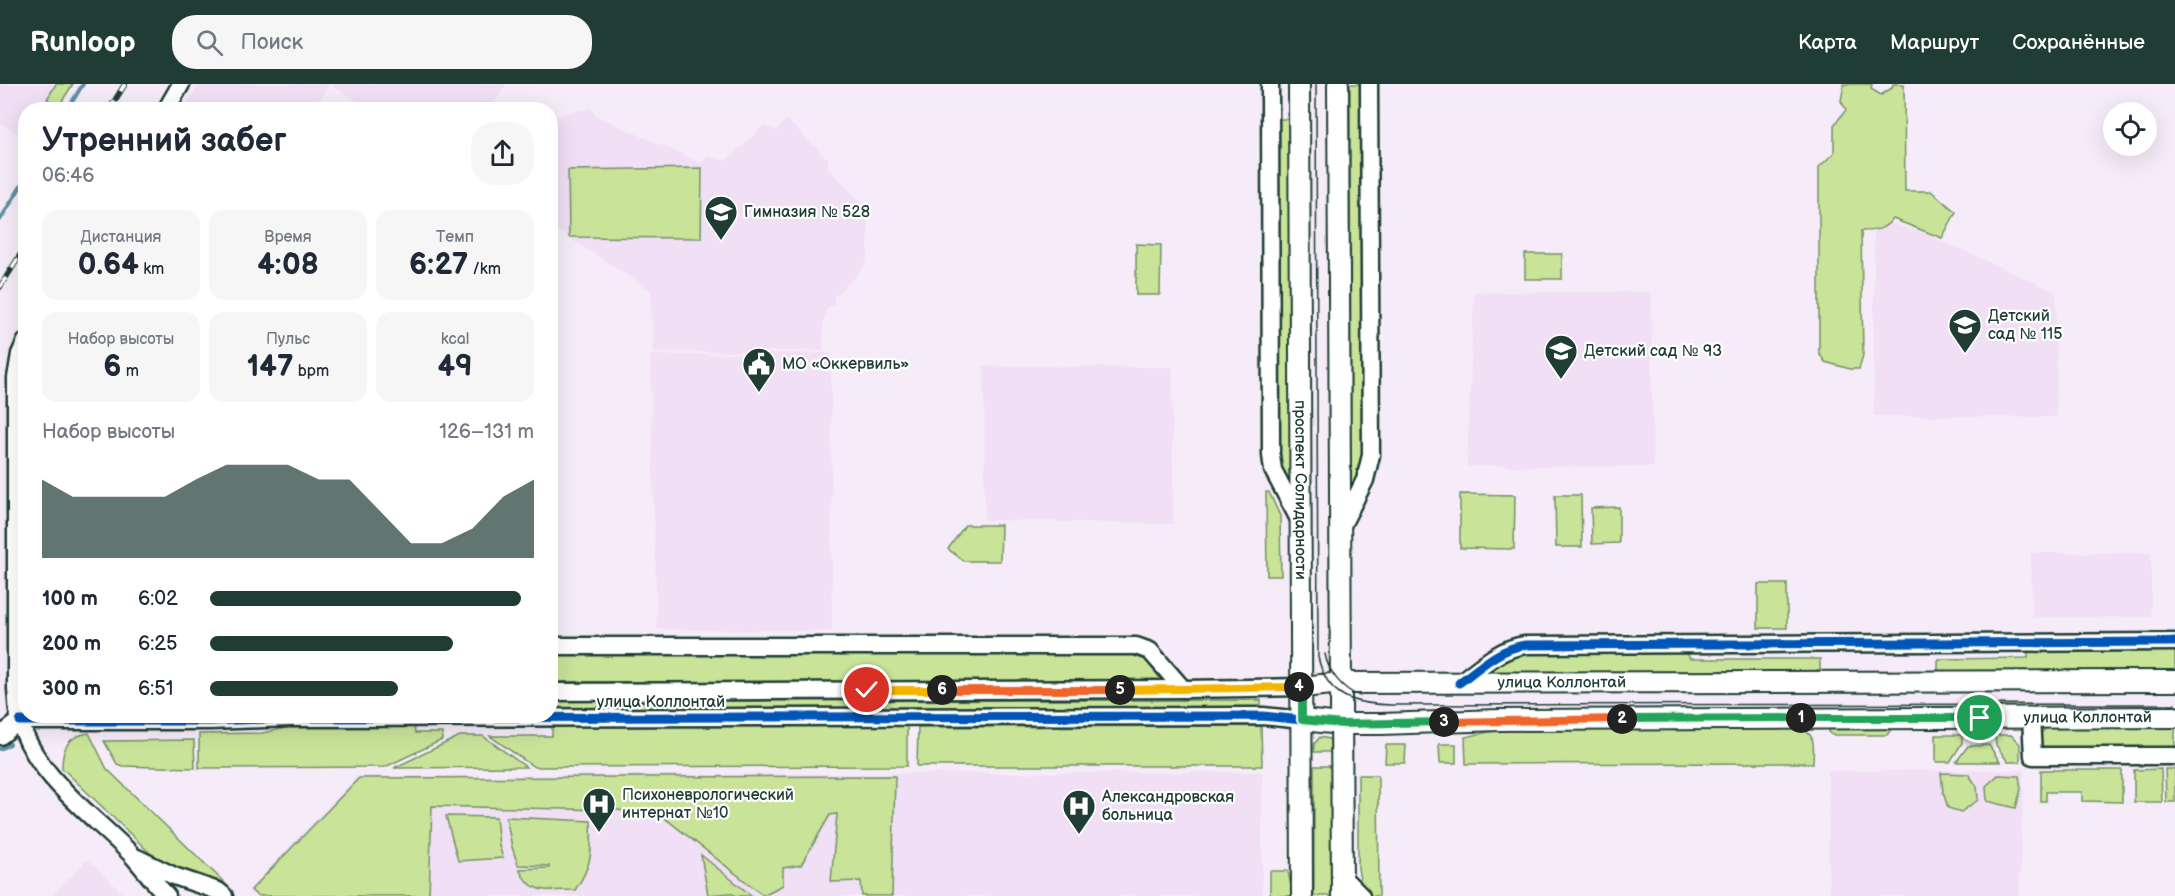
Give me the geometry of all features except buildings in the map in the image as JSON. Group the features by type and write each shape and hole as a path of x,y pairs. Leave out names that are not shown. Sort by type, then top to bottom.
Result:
{"main road":[{"name":"проспект Солидарности","path":"1299,84 1302,896"},
{"path":"1338,84 1342,886"},
{"name":"улица Коллонтай","path":"1302,687 1342,683 1459,682 2175,681"},
{"name":"улица Коллонтай","path":"1302,720 1342,724 1500,720 2175,717"}],"street":[{"path":"171,102 181,84"},
{"path":"1270,84 1271,455 1273,470 1302,525"},
{"path":"1341,527 1365,480 1371,455 1369,84"},
{"path":"18,366 16,378 18,502"},
{"path":"1459,682 1504,651 1514,646 1525,645 2175,642"},
{"path":"558,646 1136,646 1150,651 1183,689"},
{"name":"улица Коллонтай","path":"558,692 1302,687"},
{"name":"улица Коллонтай","path":"558,717 1263,716 1302,720"},
{"path":"2031,717 2033,756 2175,756"},
{"path":"0,736 19,723"},
{"path":"20,723 47,771 76,803 131,855 165,893 174,876"},
{"path":"131,855 174,876 210,888 224,896"},
{"path":"1342,886 1361,896"}],"shaded area":[{"path":"0,84 56,84 45,102 18,102 18,134 0,123"},
{"path":"199,84 329,84 318,102 312,98 309,102 188,102"},
{"path":"329,84 506,84 495,102 360,102"},
{"name":"Гимназия № 528","path":"591,108 595,115 701,163 708,156 726,161 763,126 777,131 786,119 828,159 828,168 868,210 868,257 862,270 834,297 834,304 827,308 823,323 823,351 653,352 651,291 558,231 558,116"},
{"name":"Детский сад № 115","path":"1874,218 1926,234 2056,292 2056,417 1874,416"},
{"name":"Детский сад № 93","path":"1474,292 1646,292 1651,294 1653,467 1467,466"},
{"path":"831,353 832,631 657,629 650,355"},
{"path":"984,366 1172,367 1173,524 985,520"},
{"path":"2031,553 2151,553 2151,617 2032,618"},
{"path":"2024,770 2019,896 1829,896 1828,771"},
{"name":"Психоневрологический интернат №10","path":"1262,772 1262,896 253,896 248,890 357,776"},
{"path":"87,859 126,896 52,896"}],"green space":[{"path":"56,84 73,84 62,102 52,102 47,99"},
{"path":"1350,84 1363,84 1364,465 1354,484 1351,481"},
{"path":"1844,84 1872,84 1871,89 1881,95 1892,88 1893,84 1904,84 1905,191 1931,191 1956,212 1942,238 1893,219 1879,229 1861,231 1863,355 1859,369 1850,369 1825,362 1819,353 1819,167 1834,153 1834,125 1846,110 1841,101"},
{"path":"1279,119 1292,119 1292,482 1288,483 1280,466"},
{"path":"702,168 701,238 569,237 568,170"},
{"path":"1136,244 1161,245 1160,295 1136,295"},
{"path":"1525,254 1562,254 1562,279 1525,279"},
{"path":"1266,492 1269,492 1280,516 1281,576 1267,576"},
{"path":"1460,494 1515,495 1514,549 1460,548"},
{"path":"1555,495 1581,495 1582,547 1556,547"},
{"path":"1619,507 1619,543 1592,544 1591,508"},
{"path":"965,525 1001,525 1000,561 964,561 948,549"},
{"path":"1758,584 1787,584 1787,628 1758,628"},
{"path":"2175,649 2175,670 1938,671 1938,659 2028,658 2028,650"},
{"path":"1686,651 1690,659 1820,659 1820,672 1497,674 1491,669 1493,665 1516,652"},
{"path":"1144,653 1165,679 1164,681 558,682 558,654"},
{"path":"1261,700 1261,707 558,708 558,701"},
{"path":"907,726 907,766 534,767 490,736 552,736 552,727"},
{"path":"1261,726 1262,766 917,766 918,727"},
{"path":"291,727 414,727 415,733 442,733 442,740 385,767 199,768 199,734 262,733"},
{"path":"2048,727 2175,727 2175,748 2043,749 2040,748 2040,736"},
{"path":"1830,728 1887,728 1890,731 1887,735 1832,735 1828,732"},
{"path":"1803,729 1812,740 1813,763 1466,764 1465,737 1498,730"},
{"path":"89,733 107,769 229,887 176,870 153,856 62,768 63,755 71,740"},
{"path":"1936,735 1962,735 1962,743 1950,762 1936,762"},
{"path":"1995,735 2011,735 2020,744 2020,762 2008,762 1996,745"},
{"path":"460,736 483,736 526,767 394,768"},
{"path":"1320,737 1329,739 1332,743 1332,752 1314,752 1314,744"},
{"path":"194,740 195,768 122,766 117,764 104,741"},
{"path":"1439,744 1456,744 1456,763 1440,763"},
{"path":"1386,745 1406,745 1405,763 1385,763"},
{"path":"1989,745 2000,762 1956,762 1968,746"},
{"path":"1314,766 1332,766 1332,896 1314,896"},
{"path":"2161,769 2162,802 2134,802 2134,770"},
{"path":"2165,769 2175,769 2175,802 2166,802"},
{"path":"2041,770 2122,770 2122,802 2082,801 2082,792 2046,792 2046,801 2041,801"},
{"path":"1941,773 1968,774 1977,786 1978,800 1961,812 1948,808"},
{"path":"1358,775 1378,775 1379,896 1369,896 1360,880"},
{"path":"1998,775 2019,776 2021,789 2016,808 1987,801 1986,786"},
{"path":"895,776 892,896 862,896 861,881 831,882 837,814 830,815 801,865 783,868 783,885 763,895 662,816 648,811 432,806 429,896 257,896 251,890 359,778"},
{"path":"446,816 496,817 503,858 458,861"},
{"path":"506,817 591,821 590,857 575,890 542,890 529,884 519,869 549,868 549,866 518,865"},
{"path":"701,855 752,896 737,896 730,893 708,895"},
{"path":"1270,871 1288,871 1293,896 1270,896"}],"waterway":[{"path":"72,102 83,84"},
{"path":"0,220 18,191"},
{"path":"0,749 10,744"}],"tram line":[{"path":"1316,84 1318,657 1322,671 1335,690 1354,700 1392,705 2175,704"},
{"path":"1325,654 1329,667 1337,679 1347,689 1360,696"}],"railway":[{"path":"114,102 125,84"},
{"path":"0,287 18,259"}],"cycle path":[{"path":"1459,683 1498,654 1525,645 2175,642"},
{"path":"558,717 1263,716 1302,720"}],"place":[{"name":"Гимназия № 528","path":"721,241"},
{"name":"Детский сад № 115","path":"1965,354"},
{"name":"Детский сад № 93","path":"1561,380"},
{"name":"МО «Оккервиль»","path":"759,393"},
{"name":"Психоневрологический интернат №10","path":"599,833"},
{"name":"Александровская больница","path":"1079,835"}],"route":[{"path":"867,690 1302,687 1302,720 1342,724 1500,720 1980,718"}]}
